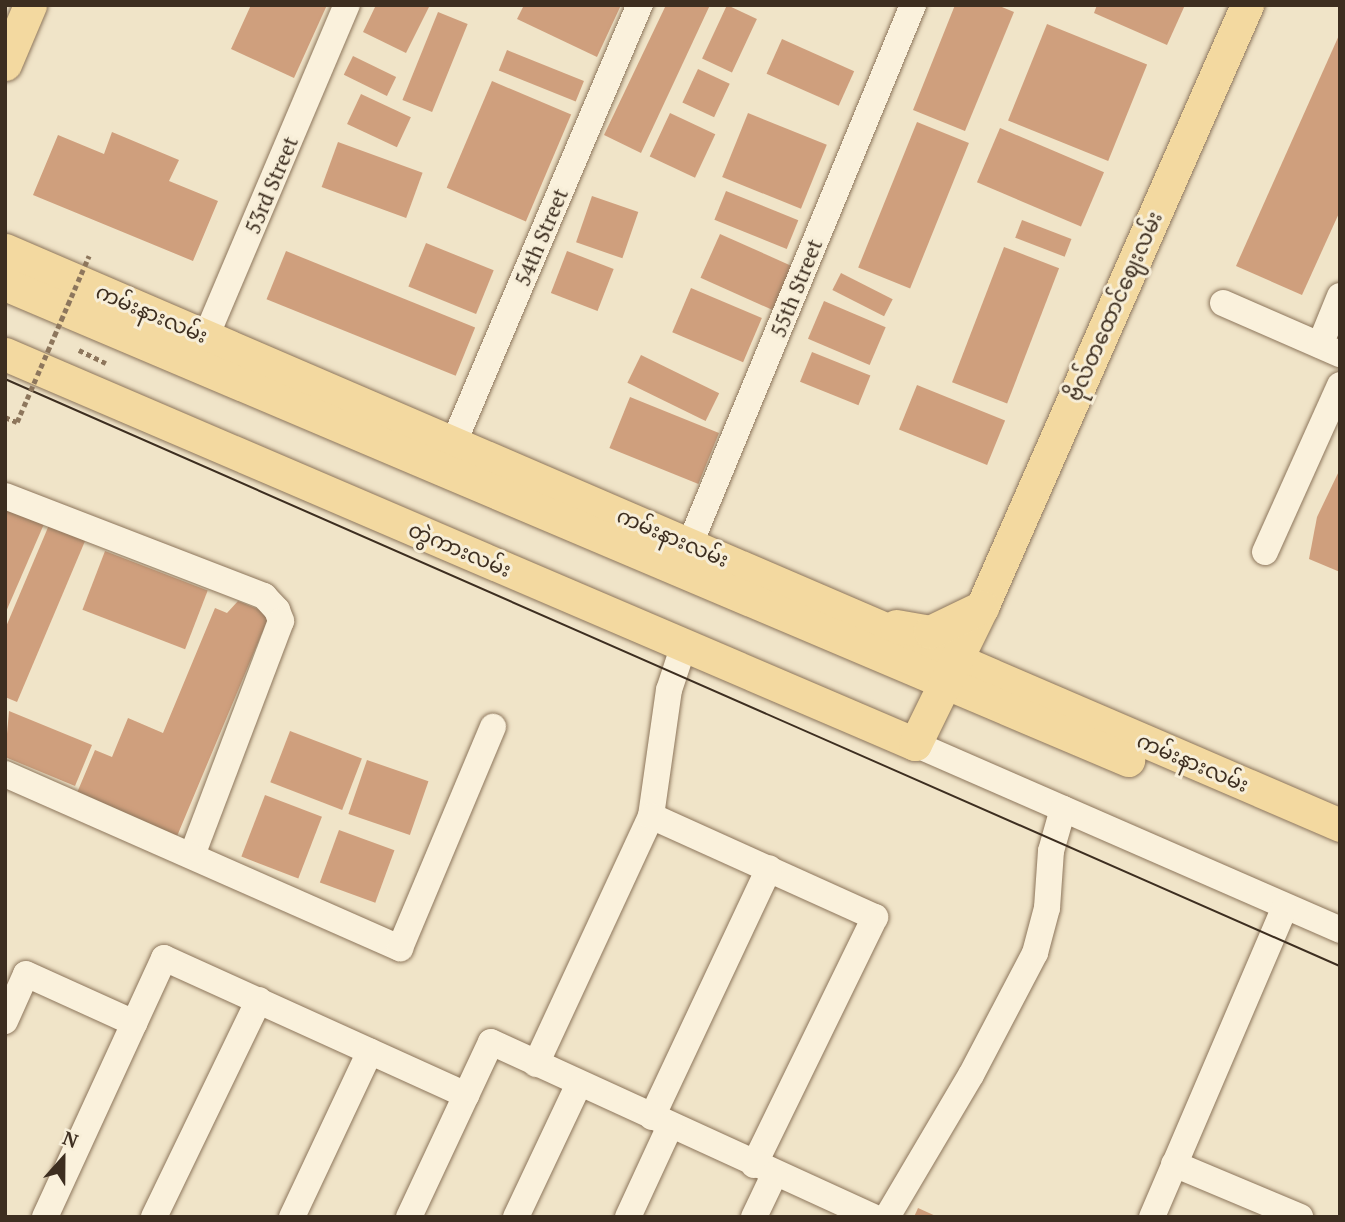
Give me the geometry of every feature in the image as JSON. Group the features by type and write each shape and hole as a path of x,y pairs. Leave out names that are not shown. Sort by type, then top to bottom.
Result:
{"main road":[{"path":"5,64 30,5"},
{"name":"ဗိုလ်တထောင်ဈေးလမ်း","path":"915,744 982,607 1247,5"},
{"name":"ကမ်းနားလမ်း","path":"9,258 200,351 951,671 1340,850"},
{"name":"တွဲကားလမ်း","path":"5,354 915,744"},
{"name":"ကမ်းနားလမ်း","path":"685,557 874,622 951,671 1017,687 1340,825"},
{"path":"874,622 930,632 982,607 985,651 1017,687"}],"street":[{"name":"53rd Street","path":"200,351 347,5"},
{"name":"54th Street","path":"448,456 640,5"},
{"name":"55th Street","path":"685,557 913,5"},
{"path":"1223,303 1330,349 1340,296"},
{"path":"1265,552 1340,386"},
{"path":"5,496 264,596 278,610 281,621 192,855"},
{"path":"536,1064 651,816 669,690 684,645"},
{"path":"5,774 400,948 494,727"},
{"path":"915,744 1340,930"},
{"path":"887,1217 984,1052 1035,953 1047,908 1051,850 1063,809"},
{"path":"651,816 875,917 764,1170 754,1217"},
{"path":"628,1217 661,1122 769,869"},
{"path":"1152,1217 1284,906"},
{"path":"45,1217 164,958 466,1095"},
{"path":"5,1021 26,974 134,1023"},
{"path":"154,1217 259,1000"},
{"path":"409,1217 491,1042 764,1170 873,1217"},
{"path":"292,1217 370,1051"},
{"path":"516,1217 579,1084"},
{"path":"1174,1164 1255,1208 1300,1217"}],"path":[{"path":"5,417 17,422 89,256"}],"building":[{"path":"251,5 327,5 294,78 231,49"},
{"path":"376,5 430,5 406,53 363,32"},
{"path":"524,5 621,5 597,57 517,19"},
{"path":"666,5 710,5 641,153 604,135"},
{"path":"727,5 757,19 732,72 702,58"},
{"path":"955,5 997,5 1014,12 965,131 913,110"},
{"path":"1097,5 1185,5 1167,45 1094,13"},
{"path":"438,12 468,24 432,112 402,100"},
{"path":"1047,24 1147,64 1108,161 1008,120"},
{"path":"1340,33 1340,211 1302,295 1236,266"},
{"path":"782,39 854,71 839,106 767,74"},
{"path":"507,50 584,81 576,101 499,70"},
{"path":"353,56 396,77 387,96 344,75"},
{"path":"698,69 730,84 714,117 682,103"},
{"path":"492,81 571,115 526,221 447,188"},
{"path":"361,94 411,117 397,147 347,124"},
{"path":"670,113 715,134 695,178 650,157"},
{"path":"748,113 827,145 801,209 722,177"},
{"path":"917,122 969,143 910,289 858,268"},
{"path":"1000,128 1104,172 1081,226 977,182"},
{"path":"112,132 179,160 169,181 218,201 193,261 33,195 58,135 104,154"},
{"path":"338,142 423,173 406,218 322,187"},
{"path":"726,191 798,220 787,249 714,220"},
{"path":"592,196 638,212 622,258 576,242"},
{"path":"1022,220 1071,239 1065,257 1015,238"},
{"path":"720,234 792,266 773,310 700,278"},
{"path":"426,243 494,270 476,314 408,287"},
{"path":"1004,247 1059,268 1007,404 952,382"},
{"path":"286,251 475,327 456,376 267,299"},
{"path":"567,251 614,269 598,311 551,293"},
{"path":"841,273 893,299 884,316 832,290"},
{"path":"691,288 762,318 743,362 672,332"},
{"path":"824,301 886,327 870,365 808,339"},
{"path":"812,352 870,376 858,405 800,382"},
{"path":"641,355 719,393 706,421 627,383"},
{"path":"917,385 1005,421 987,465 899,430"},
{"path":"630,397 719,433 698,484 609,448"},
{"path":"1340,469 1340,572 1309,559 1317,517"},
{"path":"5,508 44,524 5,614"},
{"path":"52,518 88,534 17,702 5,697 5,629"},
{"path":"105,551 208,590 185,649 82,610"},
{"path":"238,601 270,614 175,841 74,800 95,750 112,757 128,718 163,733 215,608 227,613"},
{"path":"9,711 92,745 75,786 5,757"},
{"path":"290,731 362,759 342,810 270,782"},
{"path":"367,760 428,781 410,835 348,814"},
{"path":"265,795 322,817 298,878 241,857"},
{"path":"339,830 394,850 375,903 320,883"},
{"path":"918,1208 938,1217 914,1217"}],"tram line":[{"path":"5,379 1340,966"}]}
